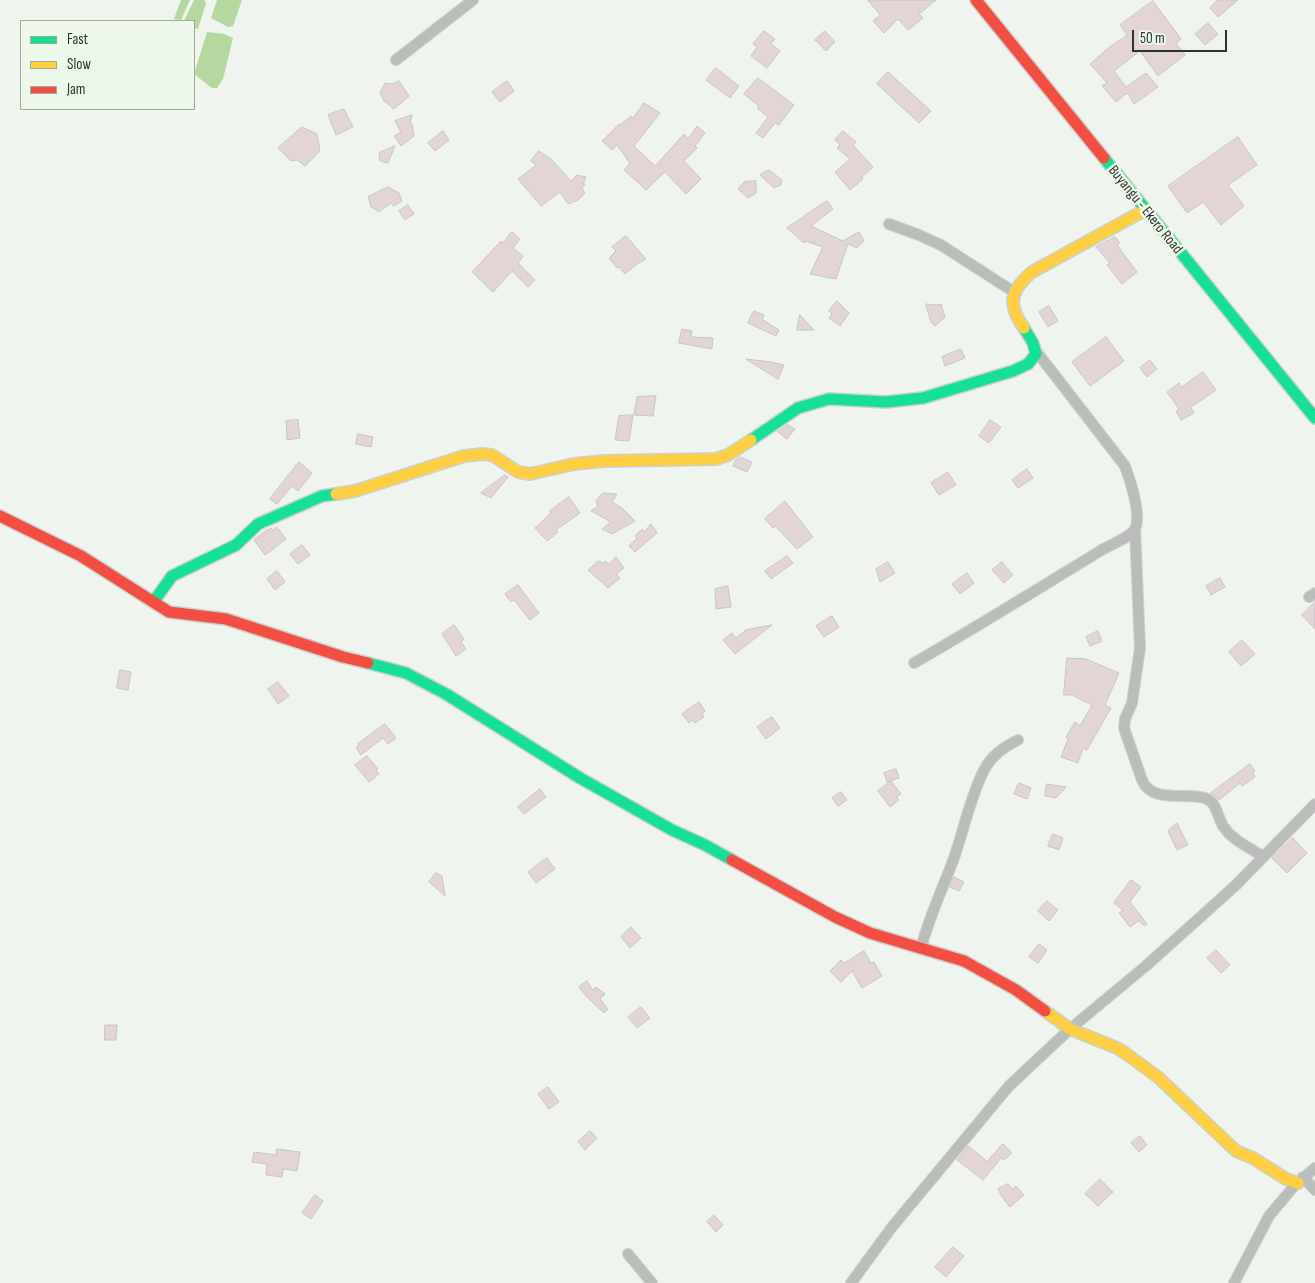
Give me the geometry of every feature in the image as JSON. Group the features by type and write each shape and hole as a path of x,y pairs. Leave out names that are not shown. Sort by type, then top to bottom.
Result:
{"street":[{"path":"396,60 473,0"},
{"name":"Buyangu - Ekero Road","path":"976,0 1315,418"},
{"path":"1145,210 1032,272 1019,284 1012,299 1016,317 1036,351 1125,466 1132,488 1137,523 1135,529 1140,648 1132,704 1125,719 1124,728 1142,780 1147,788 1167,796 1198,796 1207,798 1216,809 1222,825 1232,837 1262,856"},
{"path":"889,224 941,245 1014,292"},
{"path":"154,601 172,576 236,545 258,524 322,496 355,491 464,456 481,453 492,455 510,468 523,474 574,464 604,461 716,459 728,455 798,408 829,398 886,402 923,398 1021,367 1028,364 1034,358 1036,351"},
{"path":"0,516 81,556 169,612 226,620 284,636 343,657 406,673 446,694 580,778 672,830 705,845 791,894 870,933 964,960 1016,990 1070,1029 1128,1054 1159,1078 1236,1151 1253,1158 1286,1179 1300,1180 1315,1190"},
{"path":"914,663 978,627 1106,547 1128,536 1135,529"},
{"path":"921,948 927,926 984,769 1001,748 1018,740"},
{"path":"851,1283 892,1226 1008,1086 1070,1029 1148,965 1236,884 1315,804"},
{"path":"1234,1283 1269,1216 1300,1180 1315,1168"},
{"path":"628,1254 652,1283"}],"shaded area":[{"path":"181,0 190,0 181,20 174,19"},
{"path":"194,0 204,0 206,3 198,29 195,28 195,20 184,20"},
{"path":"217,0 242,0 233,26 228,27 211,18"},
{"path":"207,32 224,34 233,38 223,79 217,88 212,88 195,75"}],"building":[{"path":"868,0 936,0 919,14 923,18 908,30 898,19 884,33 873,21 880,15"},
{"path":"1218,0 1238,0 1218,17 1210,8"},
{"path":"1153,1 1181,39 1176,43 1185,55 1158,76 1140,51 1114,71 1126,87 1146,73 1158,87 1134,104 1127,93 1116,102 1102,86 1107,83 1090,64 1127,35 1120,25"},
{"path":"1208,23 1218,34 1205,45 1195,34"},
{"path":"764,31 775,39 771,44 780,51 767,68 751,56 757,47 753,44"},
{"path":"825,31 835,42 826,51 815,40"},
{"path":"716,68 739,86 730,98 706,80"},
{"path":"888,72 931,111 919,123 877,84"},
{"path":"758,78 794,105 779,125 775,123 763,138 756,133 768,117 757,108 759,106 744,94"},
{"path":"399,81 409,96 394,109 384,101 380,93 385,83 392,84"},
{"path":"507,81 514,91 500,102 492,92"},
{"path":"644,103 660,113 634,146 655,166 684,134 688,139 697,126 705,133 695,146 697,148 684,161 701,179 686,194 665,172 646,190 624,170 630,163 617,145 612,150 602,141 619,124 631,116 633,118"},
{"path":"344,109 353,127 336,135 328,115"},
{"path":"412,115 410,123 412,124 414,136 401,146 394,136 401,132 395,121"},
{"path":"302,127 317,134 320,151 305,166 297,160 291,161 278,148"},
{"path":"443,131 449,140 435,151 428,143"},
{"path":"843,131 856,142 853,145 873,167 850,190 835,172 850,159 837,148 840,145 835,140"},
{"path":"1238,137 1257,165 1228,185 1244,206 1221,225 1203,202 1187,213 1168,186"},
{"path":"395,146 388,163 380,161 379,153"},
{"path":"539,151 552,160 571,181 577,175 586,177 582,189 585,193 578,200 568,204 560,192 541,206 518,179 536,165 531,161"},
{"path":"769,170 782,180 781,185 774,188 760,175"},
{"path":"756,181 756,193 748,198 738,189 744,182"},
{"path":"388,187 399,193 402,201 394,206 391,203 379,212 371,207 368,197"},
{"path":"827,201 833,209 811,226 843,241 859,232 864,241 857,248 848,244 836,279 810,274 823,247 805,241 804,243 787,228"},
{"path":"408,205 414,214 405,220 399,211"},
{"path":"512,232 520,239 513,248 523,256 518,263 535,280 528,287 512,271 493,292 472,272"},
{"path":"626,236 646,259 625,274 609,258 616,251 612,247"},
{"path":"1115,237 1120,243 1117,245 1137,272 1122,284 1107,265 1110,263 1096,247"},
{"path":"837,301 849,313 840,326 829,318 832,313 829,311"},
{"path":"926,304 941,304 945,317 935,326 931,322"},
{"path":"1049,306 1058,321 1048,327 1039,312"},
{"path":"754,311 764,315 762,319 779,330 776,336 748,323"},
{"path":"800,315 814,330 797,330"},
{"path":"682,329 692,331 691,337 713,338 712,349 679,343"},
{"path":"1106,337 1124,361 1090,386 1072,362"},
{"path":"961,349 965,358 945,366 942,357"},
{"path":"746,359 771,362 784,365 778,379"},
{"path":"1150,360 1157,369 1147,377 1140,368"},
{"path":"1203,372 1216,390 1191,407 1194,413 1181,420 1176,411 1179,409 1167,392 1179,383 1181,387"},
{"path":"656,396 653,416 634,415 637,397"},
{"path":"633,415 629,441 615,440 619,416"},
{"path":"298,420 300,438 287,440 286,421"},
{"path":"990,420 1001,427 989,443 979,436"},
{"path":"788,425 795,429 787,439 778,432"},
{"path":"358,434 373,437 371,447 356,444"},
{"path":"740,457 752,462 747,472 733,466"},
{"path":"299,462 312,473 298,491 292,486 277,504 270,499"},
{"path":"1027,469 1033,478 1018,488 1012,480"},
{"path":"948,472 956,485 939,495 931,483"},
{"path":"505,475 508,477 491,498 481,493"},
{"path":"603,493 617,494 612,502 622,508 635,521 612,534 602,529 611,522 591,511 598,506 596,501"},
{"path":"569,497 580,513 556,530 558,532 547,541 535,528 551,513 550,511"},
{"path":"785,501 813,537 797,549 775,526 773,528 765,519"},
{"path":"651,524 657,533 635,552 629,546 642,529 644,532"},
{"path":"277,527 286,539 265,555 254,540 265,531 271,528 273,530"},
{"path":"302,545 310,555 298,564 290,554"},
{"path":"787,556 793,563 771,579 765,571"},
{"path":"616,557 624,568 616,574 620,578 608,588 588,570 598,561 603,563 605,561 609,564"},
{"path":"888,562 895,573 880,582 876,569"},
{"path":"1002,562 1013,575 1004,583 992,570"},
{"path":"277,571 285,582 275,590 267,579"},
{"path":"967,573 974,583 960,594 952,584"},
{"path":"1220,578 1225,587 1211,595 1206,586"},
{"path":"518,585 539,613 530,620 514,600 511,602 505,594"},
{"path":"728,586 731,607 716,609 715,589"},
{"path":"1315,602 1315,629 1302,615"},
{"path":"832,616 839,627 824,637 816,626"},
{"path":"454,625 464,639 461,642 466,649 456,656 442,634"},
{"path":"772,625 735,654 723,640 732,633 736,638 746,630"},
{"path":"1098,631 1102,641 1090,646 1086,637"},
{"path":"1242,640 1255,654 1241,666 1229,652"},
{"path":"1067,658 1086,659 1119,673 1105,705 1111,708 1087,750 1083,748 1078,763 1061,757 1068,739 1066,737 1075,722 1080,726 1092,705 1072,695 1064,695"},
{"path":"120,670 131,672 128,690 117,688"},
{"path":"278,682 289,696 278,704 268,689"},
{"path":"699,702 705,711 702,714 704,717 695,723 693,720 689,723 682,714"},
{"path":"772,717 780,728 766,739 757,727"},
{"path":"385,724 396,738 388,744 383,738 361,755 356,748 358,744"},
{"path":"367,756 378,769 376,770 379,774 369,782 355,765"},
{"path":"1250,764 1255,771 1253,773 1255,777 1242,786 1240,783 1219,800 1211,793"},
{"path":"896,769 899,778 887,782 884,773"},
{"path":"891,781 901,794 896,797 899,800 890,807 878,791"},
{"path":"1019,783 1031,788 1027,799 1014,794"},
{"path":"1047,784 1066,787 1056,798 1045,796"},
{"path":"540,789 546,797 524,814 518,807"},
{"path":"841,792 847,800 838,806 832,798"},
{"path":"1177,823 1188,845 1177,850 1168,831"},
{"path":"1053,834 1063,838 1059,850 1048,846"},
{"path":"1293,838 1307,853 1287,873 1272,858"},
{"path":"547,858 555,869 536,883 528,872"},
{"path":"436,873 442,876 445,896 429,882"},
{"path":"954,877 964,882 959,891 950,887"},
{"path":"1131,880 1141,887 1130,902 1147,924 1145,926 1138,921 1130,927 1119,913 1123,910 1114,903"},
{"path":"1047,901 1058,910 1049,921 1038,911"},
{"path":"631,927 641,938 630,948 621,937"},
{"path":"1039,944 1047,950 1038,963 1029,957"},
{"path":"1216,950 1230,965 1221,973 1207,958"},
{"path":"864,951 871,963 874,962 882,976 862,988 852,971 841,982 830,971 841,960 844,963"},
{"path":"587,981 593,990 596,987 605,994 600,999 608,1009 604,1013 579,987"},
{"path":"641,1007 650,1018 637,1028 628,1017"},
{"path":"105,1025 117,1025 116,1040 105,1040"},
{"path":"548,1087 559,1102 549,1109 538,1094"},
{"path":"590,1131 597,1138 585,1150 578,1142"},
{"path":"1140,1136 1147,1145 1139,1152 1131,1143"},
{"path":"1003,1144 1012,1153 1004,1160 1001,1158 983,1180 957,1160 968,1146 987,1161"},
{"path":"277,1149 300,1152 297,1171 283,1169 282,1177 266,1175 267,1164 252,1162 254,1152 276,1155"},
{"path":"1100,1179 1113,1192 1098,1206 1085,1194"},
{"path":"1008,1184 1012,1189 1016,1186 1024,1195 1010,1207 998,1189"},
{"path":"315,1195 323,1201 311,1219 302,1213"},
{"path":"714,1215 723,1225 716,1232 707,1222"},
{"path":"953,1247 964,1256 946,1277 935,1267"}],"traffic: fast":[{"path":"1104,158 1315,418"},
{"path":"751,440 798,408 829,399 886,402 923,398 1013,371 1028,364 1036,354 1033,343 1024,328"},
{"path":"154,601 172,576 236,545 258,524 322,496 336,494"},
{"path":"368,663 406,673 446,694 580,778 672,830 732,860"}],"traffic: slow":[{"path":"1024,328 1015,312 1013,298 1019,285 1032,272 1145,210"},
{"path":"336,494 355,491 464,456 492,455 518,472 530,474 574,464 604,461 716,459 728,455 751,440"},
{"path":"1045,1011 1070,1029 1117,1048 1128,1055 1159,1078 1236,1151 1253,1158 1286,1179 1298,1183"}],"traffic: jam":[{"path":"976,0 1104,158"},
{"path":"0,516 81,556 169,612 226,619 343,657 368,663"},
{"path":"732,860 835,917 870,933 964,961 1016,990 1045,1011"}]}
